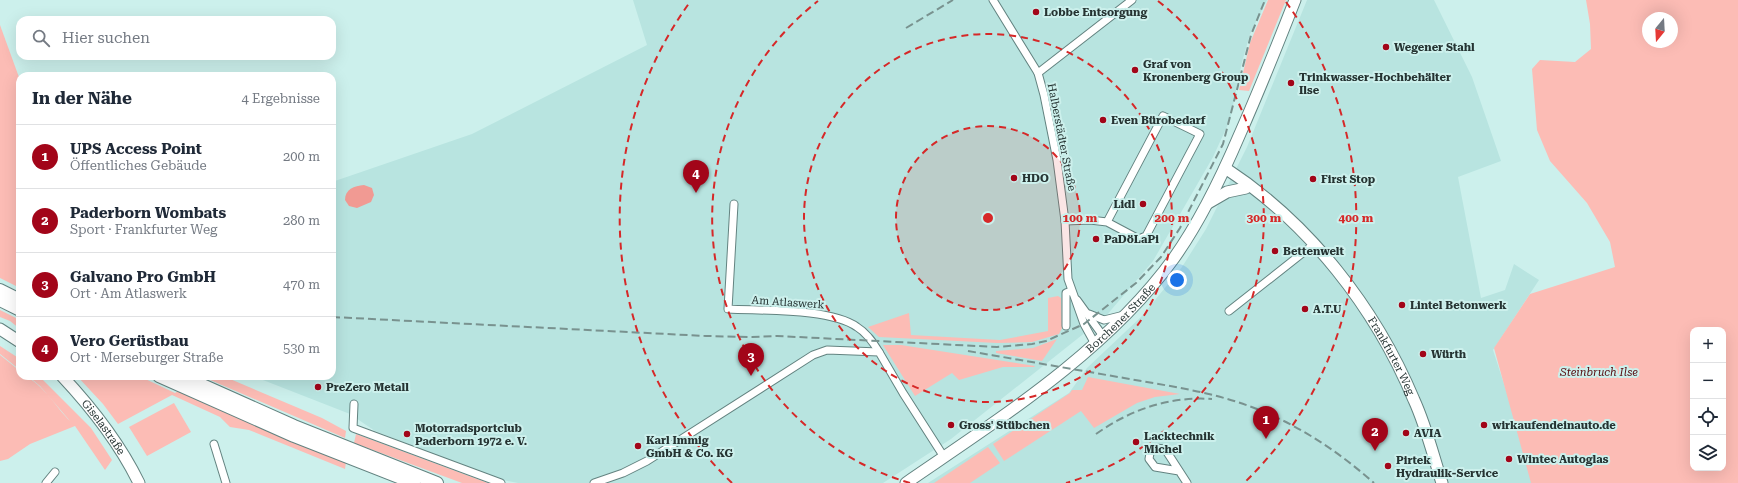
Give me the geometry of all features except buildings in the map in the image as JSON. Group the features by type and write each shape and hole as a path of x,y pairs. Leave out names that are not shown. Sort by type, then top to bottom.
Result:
{"highway":[{"path":"0,290 16,298"},
{"path":"0,300 16,308"},
{"path":"168,380 294,436 414,483"},
{"path":"191,380 294,426 437,483"}],"main road":[{"name":"Borchener Straße","path":"906,483 1018,404 1099,340 1126,315 1174,258 1207,204 1224,172 1295,0"},
{"name":"Frankfurter Weg","path":"1224,172 1246,188 1258,192"},
{"name":"Frankfurter Weg","path":"1224,172 1249,184 1283,212 1314,244 1360,301 1389,347 1415,400 1442,483"},
{"path":"1207,204 1227,192 1246,188"},
{"path":"0,329 16,339"},
{"name":"Giselastraße","path":"65,380 100,420 133,470 139,483"}],"street":[{"name":"Halberstädter Straße","path":"993,0 1038,73 1052,131 1065,222 1067,273 1072,293 1084,324 1099,340"},
{"path":"1038,73 1132,0"},
{"path":"1065,222 1090,220 1107,222 1139,239 1146,236 1200,134 1163,116 1107,222"},
{"name":"Am Atlaswerk","path":"734,204 728,309 824,314 842,318 864,332 879,352 944,457"},
{"path":"1229,311 1314,244"},
{"name":"Halberstädter Straße","path":"1066,326 1066,293 1072,293"},
{"name":"Halberstädter Straße","path":"1072,293 1088,314 1099,340"},
{"path":"1088,314 1104,320 1126,315"},
{"path":"594,483 623,473 650,459 820,351 879,352"},
{"path":"354,404 353,428 501,483"},
{"path":"214,444 226,483"},
{"path":"1179,471 1187,483"},
{"path":"46,483 55,472"}],"shaded area":[{"path":"633,0 1267,0 1250,34 1242,62 1230,120 1213,157 1153,261 1106,316 951,439 883,483 518,483 498,479 375,431 350,414 263,380 336,380 336,181 472,134 647,45"},
{"path":"1307,0 1434,0 1472,77 1501,161 1458,177 1481,298 1505,290 1514,264 1539,280 1493,350 1536,483 928,483 1069,393 1087,368 1142,316 1182,267 1206,229 1247,147"},
{"path":"364,185 372,188 374,195 371,202 357,208 349,206 345,200 345,196 348,191 354,187"}],"green space":[{"path":"1268,0 1286,0 1249,91 1239,90 1250,43"},
{"name":"Steinbruch Ilse","path":"1586,0 1738,0 1738,483 1531,483 1494,348 1530,294 1615,267 1610,242 1587,203 1550,161 1537,130 1532,69 1540,60 1575,62 1591,49 1590,24"},
{"path":"0,25 17,72 16,286 0,278"},
{"path":"1058,296 1061,298 1062,328 1059,334 1032,342 997,343 879,337 868,327 909,313 911,335 1000,340 1048,331 1048,298"},
{"path":"0,310 16,318 16,326 10,321 0,317"},
{"path":"1057,339 1042,361 996,353 996,351 1033,348"},
{"path":"883,345 901,345 1035,366 1003,367 959,380 952,373 915,396"},
{"path":"0,346 16,356 16,367 0,354"},
{"path":"0,355 16,368 16,380 43,380 91,428 112,460 105,470 75,426 30,444 8,459 0,461"},
{"path":"1088,377 1180,394 1155,397 1137,403 1094,428 1081,411 1004,461 993,444 1070,393 1072,390 1082,390"},
{"path":"81,380 147,380 175,393 178,391 346,462 345,469 249,430 230,427 220,417 172,395 118,424 103,404"},
{"path":"210,380 232,380 322,418 346,431 345,438"},
{"path":"174,403 191,432 147,456 129,427"},
{"path":"356,434 488,483 462,483 354,443"},
{"path":"988,447 1000,463 970,483 934,483"}],"railway":[{"path":"906,28 953,0"},
{"path":"336,317 706,336 777,336 997,347 1032,344 1046,341 1084,324 1136,283 1161,257 1180,228 1223,144 1251,35 1265,0"},
{"path":"968,351 1175,387 1241,403 1273,416 1304,432 1333,450 1374,483"},
{"path":"1096,434 1122,418 1151,406 1181,400 1212,399"}],"place":[{"name":"Lobbe Entsorgung","path":"1036,12"},
{"name":"Wegener Stahl","path":"1386,47"},
{"name":"Graf von Kronenberg Group","path":"1135,70"},
{"name":"Trinkwasser-Hochbehälter Ilse","path":"1291,83"},
{"name":"Even Bürobedarf","path":"1103,120"},
{"name":"HDO","path":"1014,178"},
{"name":"First Stop","path":"1313,179"},
{"name":"Vero Gerüstbau","path":"696,193"},
{"name":"Lidl","path":"1143,204"},
{"name":"PaDöLaPi","path":"1096,239"},
{"name":"Bettenwelt","path":"1275,251"},
{"name":"Lintel Betonwerk","path":"1402,305"},
{"name":"A.T.U","path":"1305,309"},
{"name":"Würth","path":"1423,354"},
{"name":"Galvano Pro GmbH","path":"751,376"},
{"name":"PreZero Metall","path":"318,387"},
{"name":"Gross' Stübchen","path":"951,425"},
{"name":"wirkaufendeinauto.de","path":"1484,425"},
{"name":"AVIA","path":"1406,433"},
{"name":"Motorradsportclub Paderborn 1972 e. V.","path":"407,434"},
{"name":"UPS Access Point","path":"1266,439"},
{"name":"Lacktechnik Michel","path":"1136,442"},
{"name":"Karl Immig GmbH & Co. KG","path":"638,446"},
{"name":"Paderborn Wombats","path":"1375,451"},
{"name":"Wintec Autoglas","path":"1509,459"},
{"name":"Pirtek Hydraulik-Service","path":"1388,466"}]}
